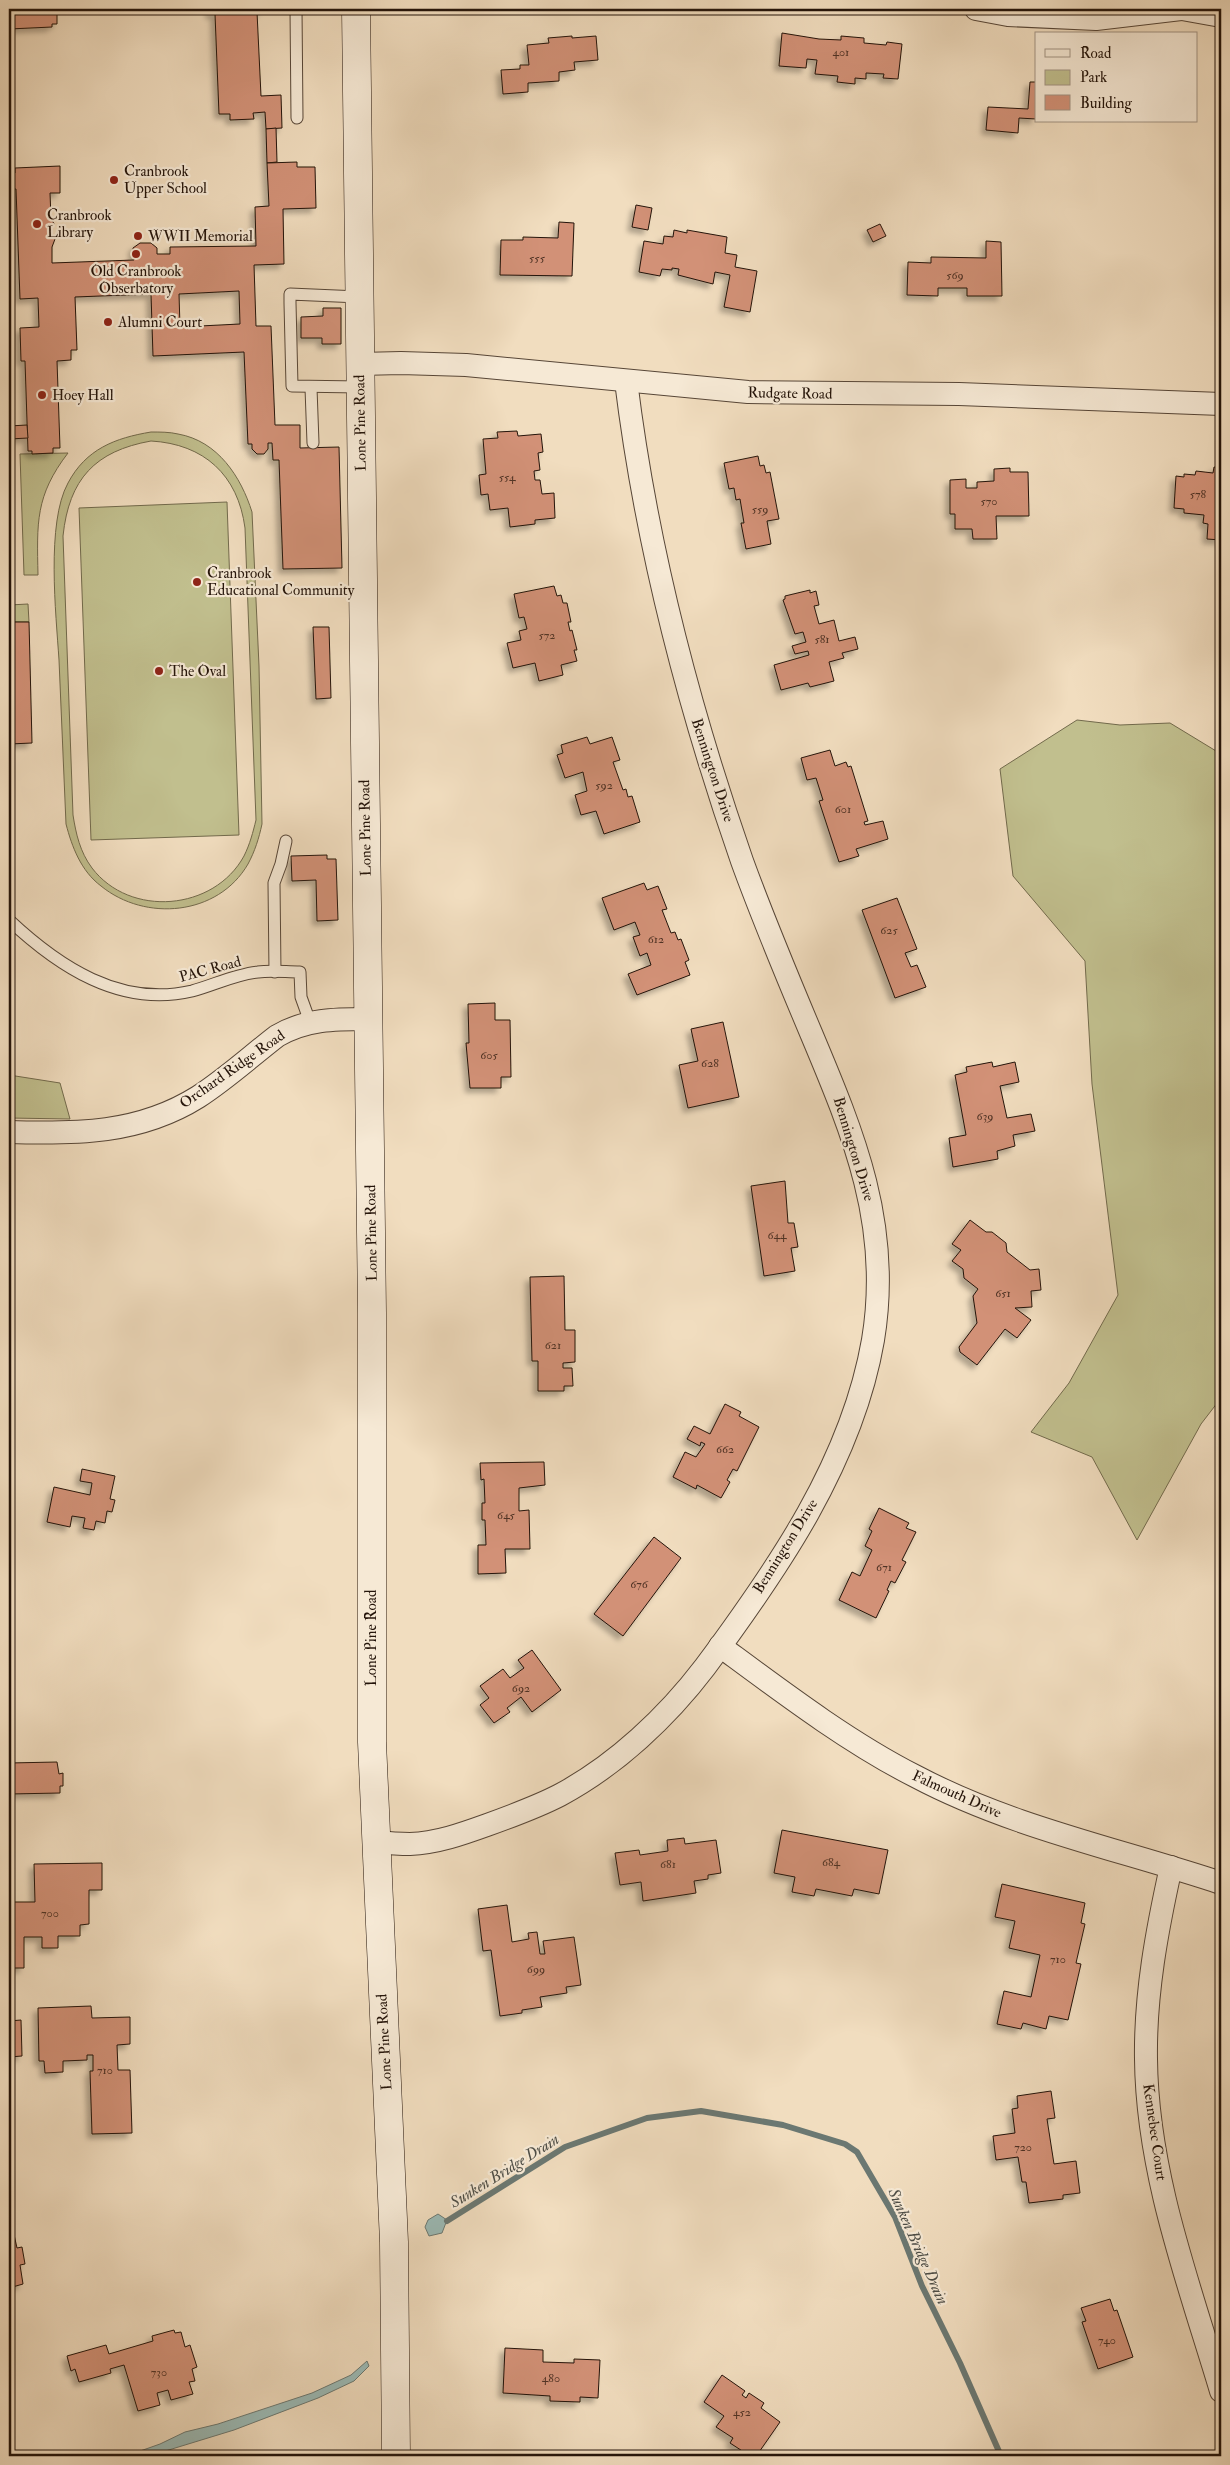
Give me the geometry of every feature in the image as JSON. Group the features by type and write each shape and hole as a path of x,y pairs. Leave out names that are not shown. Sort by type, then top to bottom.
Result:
{"street":[{"name":"Lone Pine Road","path":"356,9 372,1314 371,1690 374,1842 394,2242 396,2456"},
{"path":"976,9 1008,15 1096,19 1182,9 1221,16"},
{"name":"Rudgate Road","path":"360,376 401,363 466,366 748,392 796,394 959,394 1221,404"},
{"name":"Bennington Drive","path":"374,1842 410,1844 450,1838 511,1817 560,1794 607,1763 648,1728 696,1679 802,1524 846,1436 866,1373 874,1337 876,1238 866,1176 852,1131 780,960 743,862 692,702 651,532 626,381"},
{"name":"Orchard Ridge Road","path":"9,1132 84,1133 110,1130 150,1120 198,1097 277,1036 291,1028 310,1022 368,1019"},
{"name":"Falmouth Drive","path":"720,1646 817,1715 915,1776 1010,1817 1094,1846 1221,1883"},
{"name":"Kennebec Court","path":"1171,1867 1158,1929 1151,1978 1146,2058 1148,2102 1157,2163 1167,2207 1221,2391"}],"lane":[{"path":"296,9 297,118"},
{"path":"359,296 290,294 292,386 311,388 360,376"},
{"path":"311,388 313,443"},
{"path":"275,972 274,882 281,864 286,841"},
{"name":"PAC Road","path":"9,920 30,939 80,974 105,985 133,991 183,992 257,972 300,972 302,997 310,1022"}],"green space":[{"path":"151,432 172,433 192,438 205,444 226,463 234,474 252,512 259,666 262,824 248,864 235,881 219,894 200,903 180,908 159,909 138,905 119,898 101,886 88,873 78,858 66,824 54,569 57,521 61,500 75,471 103,447","holes":["151,441 170,443 187,448 215,466 235,492 241,509 245,528 256,820 244,856 230,874 213,888 193,897 171,901 149,901 128,895 108,884 92,868 84,856 79,843 73,815 63,536 71,499 88,471 100,460 114,452"]},
{"path":"68,453 49,483 40,511 38,525 38,575 24,575 20,454"},
{"name":"The Oval","path":"227,502 239,835 91,840 79,508"},
{"path":"28,604 29,622 9,622 9,605"},
{"path":"1077,720 1120,725 1170,723 1221,754 1221,1398 1201,1424 1137,1540 1092,1457 1031,1432 1069,1383 1118,1295 1092,1084 1085,961 1013,876 1000,769"},
{"path":"9,1075 60,1083 70,1119 9,1118"}],"water":[{"path":"438,2214 447,2220 442,2233 429,2236 425,2227 428,2220"},
{"path":"367,2361 369,2366 354,2381 318,2398 234,2430 149,2456 126,2456 160,2444 185,2432 218,2424 312,2393 351,2375"}],"building":[{"path":"9,9 57,9 57,24 52,24 52,27 9,29"},
{"path":"210,9 264,9 257,12 261,96 281,95 282,128 266,129 265,112 253,113 254,119 230,120 230,114 219,114 215,14 210,14"},
{"path":"782,33 819,39 841,40 841,36 864,38 864,43 886,45 887,42 902,44 898,79 883,78 884,74 866,73 866,79 855,78 855,84 837,82 838,76 815,74 817,60 807,59 806,68 779,66"},
{"path":"572,36 572,38 596,36 598,60 574,62 575,70 559,72 559,81 528,83 528,92 503,94 501,70 520,69 520,65 529,65 527,45 549,43 548,38"},
{"path":"1030,82 1035,82 1035,119 1019,118 1018,133 986,130 988,107 1028,109"},
{"path":"276,128 277,162 267,163 266,129"},
{"name":"Hoey Hall","path":"297,162 297,167 315,167 316,208 283,209 284,264 254,265 256,326 271,326 275,425 300,425 300,448 339,447 342,568 283,569 279,460 273,460 272,443 268,443 268,449 264,454 257,454 252,449 252,444 248,444 244,352 153,356 151,294 75,297 77,350 71,350 71,360 57,361 60,448 53,448 53,453 32,454 32,451 28,451 25,361 21,361 20,328 39,327 38,298 20,299 16,189 9,189 9,173 15,173 15,168 60,166 60,193 50,193 51,218 54,224 51,228 51,237 55,239 52,247 52,263 134,260 133,248 140,243 151,243 157,248 157,254 170,254 170,247 256,246 255,207 269,206 267,163","holes":["239,291 240,324 180,327 179,294"]},
{"path":"636,205 652,208 648,230 632,227"},
{"path":"559,222 574,223 572,276 500,275 501,240 523,240 523,237 558,238"},
{"path":"880,224 886,236 873,242 867,230"},
{"path":"674,230 687,233 687,230 727,237 725,253 737,255 735,267 757,271 750,312 724,307 730,275 715,272 713,284 678,275 679,269 662,269 660,276 639,272 644,241 663,244 664,236 673,237"},
{"path":"986,241 1001,242 1002,296 967,296 967,288 938,288 938,296 907,295 908,262 931,263 931,257 986,258"},
{"path":"323,308 341,308 341,344 322,344 322,338 301,338 301,317 323,316"},
{"path":"27,425 28,438 9,439 9,426"},
{"path":"517,431 518,436 541,434 543,452 538,453 540,470 534,471 535,480 540,480 542,494 554,493 555,518 535,520 535,524 510,527 508,508 490,510 488,494 481,495 479,475 486,474 483,439 498,438 497,432"},
{"path":"758,456 760,466 764,465 766,473 770,472 779,519 767,521 771,544 746,549 741,523 744,523 740,499 736,500 734,488 729,489 724,463"},
{"path":"1214,467 1221,468 1221,540 1207,539 1208,524 1203,523 1204,515 1184,513 1184,509 1174,508 1176,476 1184,477 1184,474 1195,475 1196,471 1213,473"},
{"path":"1010,468 1010,472 1028,472 1029,516 996,516 997,539 973,539 972,529 955,529 955,514 950,514 950,480 966,479 966,488 977,488 977,482 994,481 994,469"},
{"path":"554,586 557,596 561,595 563,603 567,603 571,622 568,622 577,650 574,650 577,661 561,665 563,675 539,681 535,663 513,668 507,643 521,640 519,631 527,629 524,617 519,618 514,594"},
{"path":"810,590 810,593 816,591 819,605 814,606 819,624 834,620 839,641 855,637 858,649 842,653 844,658 829,662 834,681 810,687 808,683 781,690 774,665 809,655 808,651 795,654 792,646 806,642 803,632 795,634 783,600 785,596"},
{"path":"9,622 29,622 32,743 9,744"},
{"path":"313,627 329,627 331,698 316,699"},
{"path":"587,737 590,744 612,737 620,760 613,762 623,790 626,789 628,797 632,796 640,822 604,834 596,811 581,815 575,795 587,791 583,772 565,778 557,755 563,753 561,745"},
{"path":"830,750 835,766 846,762 848,767 851,766 868,821 864,822 865,825 883,821 888,839 856,849 859,856 839,862 819,801 823,800 816,778 807,780 801,758"},
{"path":"327,855 327,859 336,859 338,920 317,921 316,880 292,881 291,856"},
{"path":"644,883 647,890 658,886 667,909 662,910 671,933 675,932 678,940 681,939 689,960 685,962 690,975 637,995 628,974 651,965 647,953 640,956 633,937 640,935 635,922 614,930 602,898"},
{"path":"897,898 917,949 905,953 911,967 917,965 926,987 895,998 862,910"},
{"path":"495,1003 495,1020 510,1020 511,1077 501,1077 501,1088 470,1088 466,1043 469,1043 468,1004"},
{"path":"723,1022 739,1097 688,1108 679,1065 698,1061 691,1029"},
{"path":"992,1062 993,1067 1015,1062 1019,1082 1000,1086 1007,1118 1031,1114 1035,1131 1013,1135 1015,1146 997,1151 998,1159 953,1167 949,1138 966,1135 955,1075 967,1072 966,1067"},
{"path":"785,1181 788,1223 794,1223 798,1247 791,1248 795,1271 764,1276 751,1186"},
{"path":"970,1220 986,1232 992,1232 1006,1243 1007,1252 1030,1270 1039,1269 1041,1290 1031,1291 1032,1307 1015,1308 1031,1320 1017,1338 1005,1329 977,1365 960,1352 959,1347 977,1323 973,1296 978,1289 964,1278 963,1269 952,1261 961,1250 952,1244"},
{"path":"564,1276 565,1330 575,1330 575,1362 563,1363 563,1368 572,1368 573,1386 564,1386 564,1391 538,1391 538,1361 532,1361 530,1277"},
{"path":"725,1404 741,1412 739,1416 759,1427 737,1471 733,1469 727,1480 730,1482 721,1498 697,1485 696,1489 673,1477 685,1452 696,1457 705,1444 701,1442 700,1446 687,1439 694,1426 710,1434"},
{"path":"544,1462 545,1485 519,1488 519,1511 529,1510 530,1549 505,1549 506,1573 478,1574 478,1545 486,1545 485,1520 482,1520 482,1503 485,1503 484,1479 481,1480 480,1463"},
{"path":"82,1469 115,1476 110,1499 115,1500 112,1512 107,1511 105,1523 96,1521 94,1530 83,1528 85,1518 72,1516 70,1527 47,1522 54,1487 90,1495 92,1483 80,1481"},
{"path":"879,1508 909,1523 906,1528 916,1532 902,1560 906,1562 895,1583 891,1581 887,1590 889,1591 876,1618 839,1600 852,1572 860,1576 872,1550 865,1546 872,1531 869,1529"},
{"path":"654,1537 681,1558 623,1636 594,1614"},
{"path":"532,1650 561,1690 532,1712 521,1697 507,1708 510,1712 494,1723 480,1705 489,1698 480,1686 503,1669 510,1678 524,1668 518,1660"},
{"path":"57,1762 59,1774 63,1773 63,1786 60,1786 60,1793 9,1794 9,1763"},
{"path":"782,1830 888,1850 879,1894 854,1889 852,1896 816,1889 814,1896 792,1892 795,1877 774,1873"},
{"path":"684,1838 685,1844 716,1840 721,1873 708,1875 708,1879 694,1881 696,1893 643,1901 641,1882 620,1885 615,1853 639,1850 640,1855 668,1851 667,1840"},
{"path":"102,1863 102,1890 89,1890 89,1924 80,1925 80,1936 58,1936 58,1948 42,1948 42,1937 24,1937 24,1968 9,1968 9,1931 12,1931 12,1902 35,1902 34,1864"},
{"path":"1002,1884 1085,1903 1081,1923 1085,1924 1076,1963 1081,1964 1068,2020 1049,2016 1046,2029 1023,2023 1021,2029 997,2024 1004,1991 1031,1997 1040,1955 1009,1948 1015,1921 995,1917"},
{"path":"507,1905 512,1942 529,1939 528,1933 537,1932 540,1954 545,1954 543,1941 574,1937 581,1985 566,1987 567,1993 540,1997 542,2007 522,2010 522,2013 500,2016 491,1950 483,1951 478,1909"},
{"path":"91,2006 92,2018 130,2017 130,2044 117,2045 118,2070 130,2070 132,2133 92,2134 90,2071 93,2071 93,2055 87,2055 87,2060 63,2061 63,2072 45,2073 44,2061 39,2061 38,2008"},
{"path":"21,2020 22,2056 9,2057 9,2021"},
{"path":"1051,2091 1055,2118 1047,2119 1054,2164 1076,2161 1080,2193 1063,2195 1063,2199 1029,2203 1026,2182 1022,2182 1018,2157 996,2160 993,2136 1015,2133 1012,2109 1018,2108 1017,2096"},
{"path":"9,2212 17,2248 22,2247 25,2264 20,2265 23,2284 9,2288"},
{"path":"1110,2299 1114,2311 1117,2310 1133,2357 1098,2369 1082,2322 1086,2321 1081,2308"},
{"path":"174,2330 175,2333 181,2332 185,2347 190,2345 197,2367 192,2369 195,2381 189,2382 193,2394 171,2400 168,2390 157,2393 160,2405 138,2411 124,2365 110,2369 111,2373 79,2382 75,2369 71,2371 67,2356 106,2345 109,2354 153,2341 152,2336"},
{"path":"505,2348 543,2350 543,2362 574,2363 574,2359 600,2360 598,2398 580,2397 580,2402 550,2401 550,2396 503,2393"},
{"path":"722,2375 745,2391 742,2395 746,2398 749,2393 764,2403 761,2408 780,2422 757,2455 750,2456 730,2443 733,2438 716,2427 724,2416 704,2402"}],"waterway":[{"name":"Sunken Bridge Drain","path":"447,2221 565,2147 647,2118 701,2111 783,2125 845,2144 857,2152 895,2217 922,2286 960,2363 1001,2456"}],"place":[{"name":"Cranbrook Upper School","path":"114,180"},
{"name":"Cranbrook Library","path":"37,224"},
{"name":"WWII Memorial","path":"138,236"},
{"name":"Old Cranbrook Obserbatory","path":"136,254"},
{"name":"Alumni Court","path":"108,322"},
{"name":"Hoey Hall","path":"42,395"},
{"name":"Cranbrook Educational Community","path":"197,582"},
{"name":"The Oval","path":"159,671"}]}
